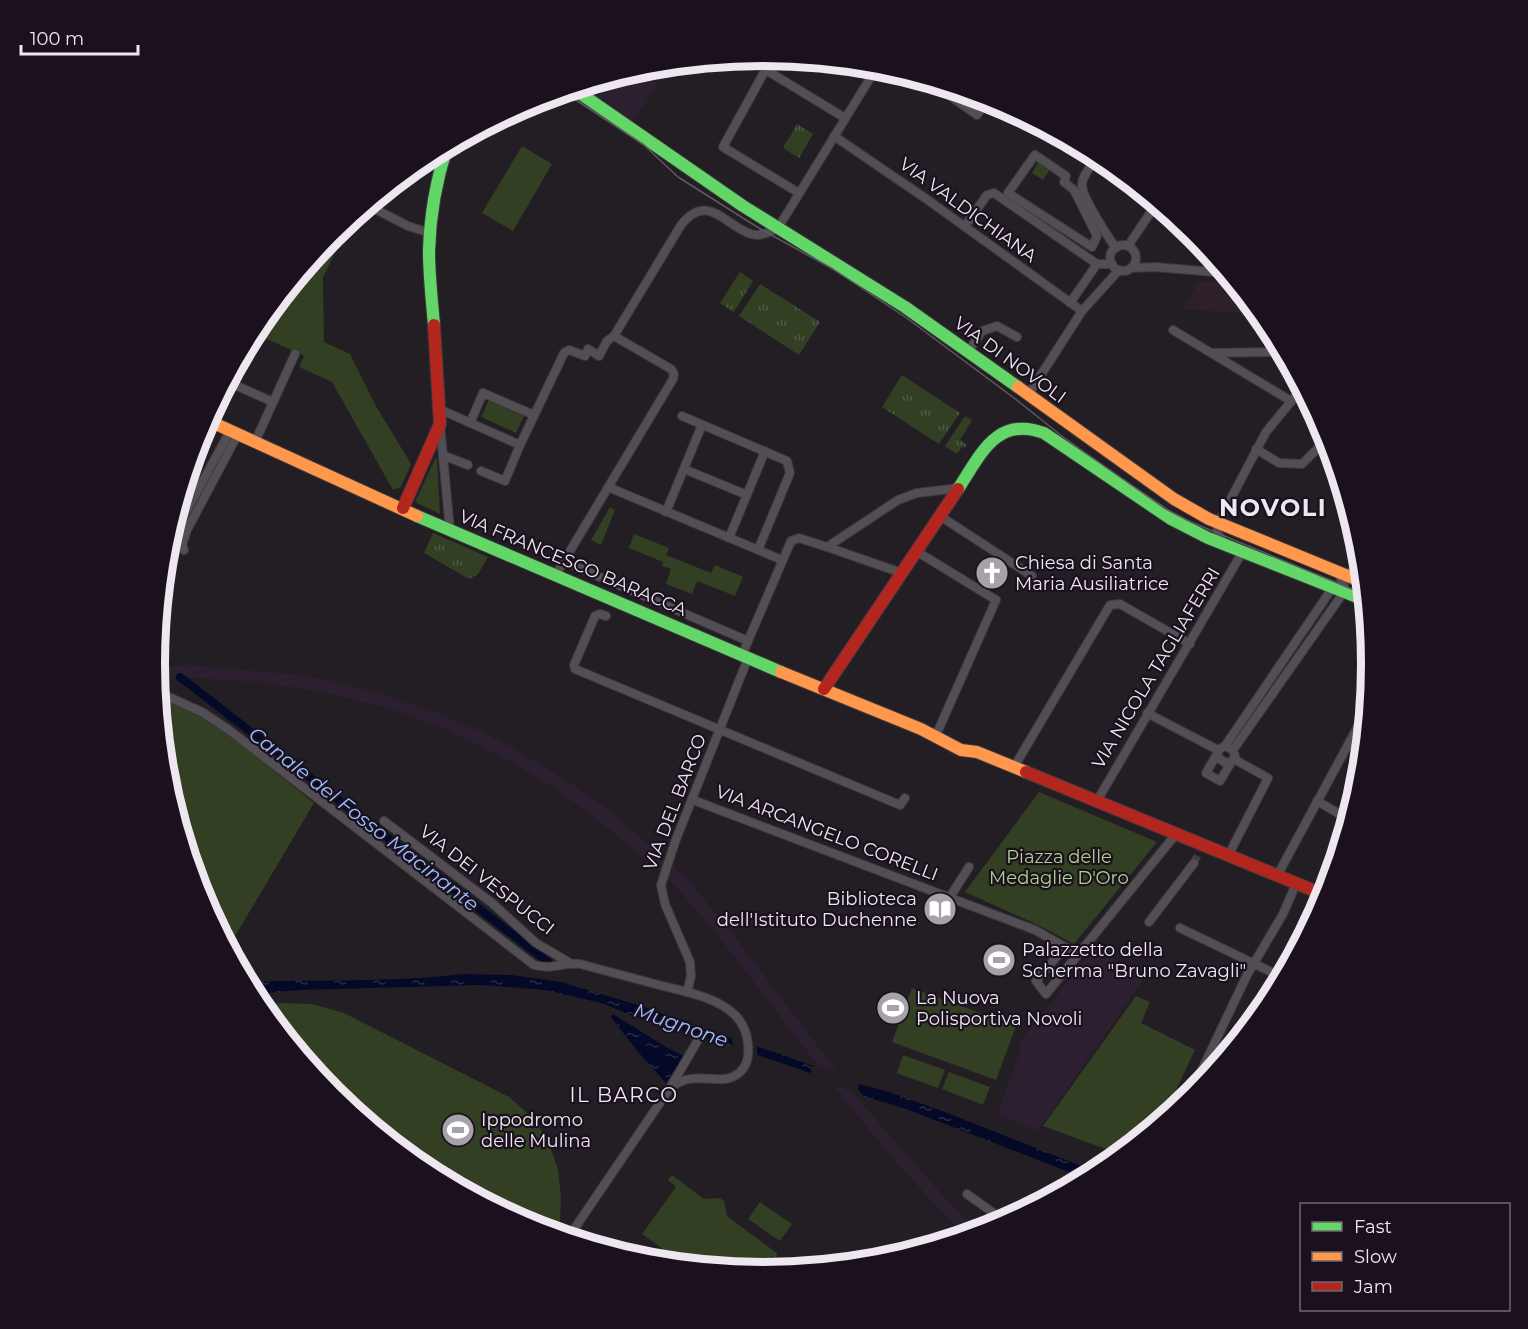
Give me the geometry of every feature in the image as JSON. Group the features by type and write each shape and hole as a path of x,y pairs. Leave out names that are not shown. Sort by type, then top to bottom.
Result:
{"street":[{"path":"768,66 723,147 799,194"},
{"path":"766,70 845,118"},
{"path":"481,471 505,481 564,353 569,350 585,356 588,349 599,356 607,341 614,336 684,221 699,211 713,211 751,234 764,234 778,228 871,76"},
{"name":"VIA DI NOVOLI","path":"582,95 676,161 896,301 1174,499 1218,523 1356,579"},
{"path":"950,96 977,115 982,108"},
{"name":"VIA VALDICHIANA","path":"834,136 965,226 1082,311"},
{"path":"1035,155 1066,176 1064,182 1074,190 1097,236 1092,247 1008,193 1035,155"},
{"path":"443,160 438,176 430,233 431,292 450,530"},
{"path":"1093,164 1084,177 1082,188 1105,234 1116,248"},
{"path":"965,226 987,195 994,192 1097,264 1126,270 1135,263 1136,255"},
{"path":"377,210 408,226 430,233"},
{"path":"1128,246 1152,210"},
{"path":"1116,267 1111,255 1116,248 1122,245 1128,246 1136,255 1155,267"},
{"path":"1070,303 1097,264"},
{"path":"1028,395 1082,311 1116,267"},
{"path":"1131,267 1216,272"},
{"path":"968,352 982,331 997,326 1017,337"},
{"path":"1173,330 1291,401"},
{"path":"555,576 674,376 671,369 614,336"},
{"path":"1212,353 1274,352"},
{"path":"255,442 295,354"},
{"path":"235,385 273,402"},
{"path":"470,423 483,393 534,415"},
{"path":"1225,545 1217,533 1218,523 1269,427 1297,393"},
{"path":"439,410 520,445"},
{"path":"682,416 787,461 790,473 758,550"},
{"name":"VIA FRANCESCO BARACCA","path":"216,424 555,576 745,657 933,733 944,742 961,750 977,752 1176,834 1201,848 1228,856 1318,892"},
{"path":"403,508 440,424"},
{"path":"666,512 702,425"},
{"path":"824,689 994,438 1012,428 1032,428 1048,435 1148,505 1191,530 1358,598"},
{"path":"182,526 234,432"},
{"path":"1256,449 1279,463 1302,464 1321,445"},
{"path":"729,538 765,451"},
{"path":"445,456 468,465"},
{"path":"684,470 747,495"},
{"path":"608,487 782,560"},
{"path":"827,547 898,500 917,493 959,488"},
{"path":"940,516 1032,576"},
{"path":"183,550 182,545 189,517"},
{"path":"1191,530 1204,530 1218,523"},
{"name":"VIA DEL BARCO","path":"687,993 691,976 690,962 665,904 662,885 675,842 720,731 745,657 748,641 789,543 795,538 802,538 827,547"},
{"path":"827,547 902,573"},
{"path":"916,551 996,600 933,733"},
{"name":"VIA NICOLA TAGLIAFERRI","path":"1096,801 1243,551"},
{"name":"VIA FRANCESCO BARACCA","path":"563,561 748,641"},
{"path":"1227,753 1336,604 1338,589 1343,580 1341,573 1354,566"},
{"path":"1014,767 1109,607 1113,604 1120,604 1190,644"},
{"path":"606,616 600,614 595,616 574,665 575,669 900,805 905,798"},
{"name":"VIA DEI VESPUCCI","path":"167,696 202,712 219,723 534,965 551,968 570,963"},
{"path":"1148,713 1227,753 1268,778 1228,856"},
{"path":"1277,876 1359,724"},
{"name":"VIA ARCANGELO CORELLI","path":"693,800 1035,930 1080,953"},
{"path":"1317,801 1343,816"},
{"name":"VIA DEI VESPUCCI","path":"384,821 492,903 536,942 570,963 701,997 725,1007 738,1019 745,1030 748,1058 745,1066 735,1075 714,1079 697,1077 686,1079 670,1088"},
{"path":"1065,947 1036,981 1046,994 1176,834"},
{"path":"1149,922 1194,863"},
{"name":"VIA ARCANGELO CORELLI","path":"950,897 969,867"},
{"path":"1200,1074 1253,963 1283,914 1296,884"},
{"path":"1180,928 1276,974"},
{"path":"573,1231 670,1088 698,1040"},
{"path":"967,1194 997,1215"}],"shaded area":[{"path":"647,78 658,85 632,123 588,93"},
{"path":"1199,281 1224,282 1249,313 1183,309"},
{"path":"190,665 291,674 319,678 379,693 435,712 477,730 512,747 572,784 608,809 684,876 721,919 863,1105 971,1225 959,1230 899,1166 712,928 668,878 588,812 539,778 495,753 442,728 391,709 323,692 255,680 251,682 166,678 165,666"},
{"path":"1096,947 1144,979 1038,1131 997,1114 1020,1051 1020,1041"}],"green space":[{"path":"797,124 813,134 799,158 783,148"},
{"path":"522,146 552,164 513,231 482,213"},
{"path":"1039,161 1051,168 1043,180 1032,173"},
{"path":"342,240 323,277 324,342 350,354 377,408 411,464 401,487 393,490 332,382 299,367 304,356 263,337 289,300"},
{"path":"740,272 753,281 734,312 720,303"},
{"path":"760,284 820,322 799,355 739,316"},
{"path":"902,375 960,413 939,444 882,407"},
{"path":"489,400 524,416 516,433 481,417"},
{"path":"965,416 972,420 960,440 967,445 965,448 962,447 957,454 945,446"},
{"path":"437,459 440,514 415,502"},
{"path":"610,507 615,510 601,545 591,540"},
{"path":"433,533 488,557 478,574 469,579 424,553"},
{"path":"634,534 669,548 666,555 711,573 715,565 743,577 735,596 697,581 692,594 666,584 671,569 662,566 663,562 629,548"},
{"path":"167,701 197,714 229,735 314,803 233,940 211,894 186,819 177,781"},
{"name":"Piazza delle Medaglie D'Oro","path":"1039,792 1157,842 1074,944 965,892"},
{"path":"912,988 1016,1026 996,1080 892,1042"},
{"path":"1136,996 1150,1002 1141,1023 1195,1050 1169,1105 1112,1151 1043,1126"},
{"name":"Ippodromo delle Mulina","path":"312,1004 344,1013 509,1097 533,1118 548,1141 558,1169 561,1197 558,1226 499,1201 465,1183 400,1139 341,1088 314,1059 272,1005"},
{"path":"903,1055 945,1070 938,1088 897,1073"},
{"path":"949,1072 990,1087 983,1105 942,1089"},
{"path":"672,1175 704,1199 720,1198 724,1201 727,1216 778,1254 775,1258 771,1256 764,1263 725,1262 672,1256 642,1234 676,1187 668,1180"},
{"path":"760,1202 792,1224 780,1241 748,1219"}],"water":[{"name":"Mugnone","path":"462,974 512,975 561,982 641,1006 789,1057 859,1084 889,1092 1087,1168 1076,1175 906,1109 863,1098 856,1089 601,1003 545,990 481,985 264,993 257,982 435,977"},
{"path":"613,1014 684,1056 666,1083 613,1020 611,1016"}],"pier":[{"path":"732,1035 756,1042 758,1059 733,1050"},
{"path":"814,1063 860,1081 858,1089 867,1101 861,1100 854,1092 809,1077"}],"waterway":[{"name":"Canale del Fosso Macinante","path":"180,677 548,962"}],"tunnel":[{"path":"1194,863 1199,852"}],"tram line":[{"path":"573,98 644,145 678,177 762,230 833,269 908,319 1063,437 1164,508 1191,522 1358,591"}],"traffic: fast":[{"path":"582,95 743,206 905,307 1018,387"},
{"path":"434,325 429,251 434,198 444,159"},
{"path":"958,489 982,452 1001,434 1027,429 1044,433 1171,519 1208,538 1358,598"},
{"path":"417,516 781,672"}],"traffic: slow":[{"path":"1018,387 1174,499 1209,519 1356,579"},
{"path":"216,424 417,516"},
{"path":"781,672 921,729 961,750 977,752 1026,772"}],"traffic: jam":[{"path":"403,508 440,424 434,325"},
{"path":"824,689 958,489"},
{"path":"1026,772 1318,892"}],"place":[{"name":"Chiesa di Santa Maria Ausiliatrice","path":"992,573"},
{"name":"Biblioteca dell'Istituto Duchenne","path":"940,909"},
{"name":"Palazzetto della Scherma \"Bruno Zavagli\"","path":"999,960"},
{"name":"La Nuova Polisportiva Novoli","path":"893,1008"},
{"name":"Ippodromo delle Mulina","path":"458,1130"}],"district":[{"name":"NOVOLI","path":"1273,508"},
{"name":"IL BARCO","path":"624,1095"}]}
